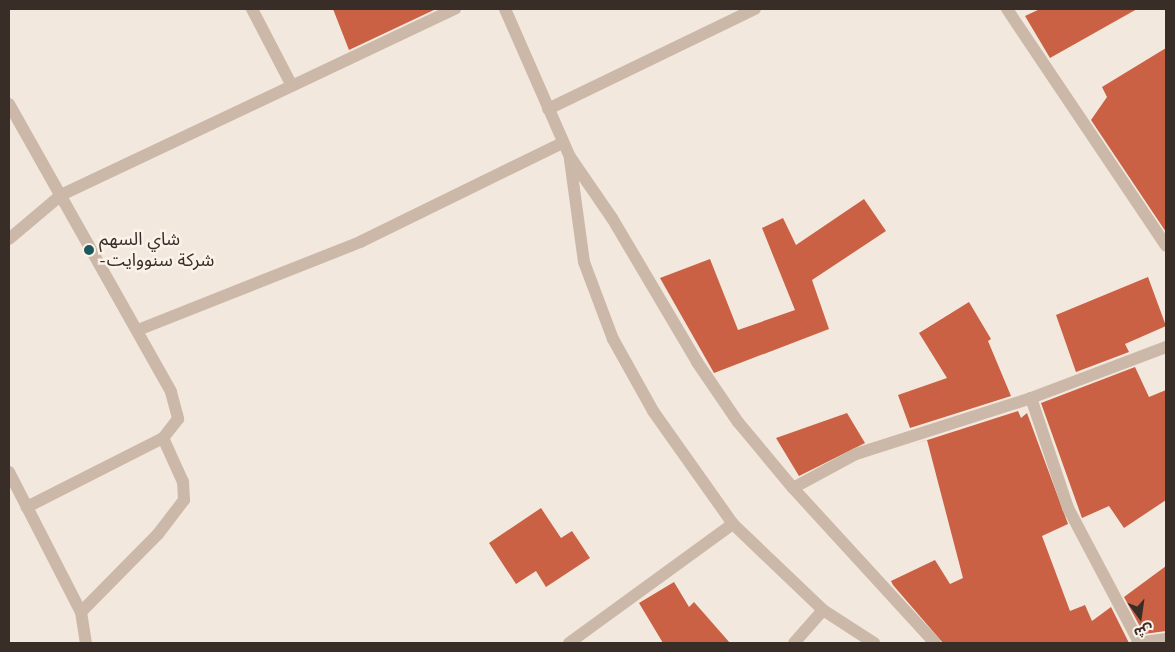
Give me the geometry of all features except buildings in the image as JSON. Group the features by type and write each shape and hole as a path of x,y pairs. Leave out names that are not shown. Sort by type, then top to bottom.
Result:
{"street":[{"path":"252,9 291,84"},
{"path":"9,239 61,195 291,84 456,9"},
{"path":"505,9 570,158 612,218 697,362 738,422 793,488 935,643"},
{"path":"548,109 755,9"},
{"path":"1007,9 1166,246"},
{"path":"9,104 138,330 176,407 178,419 163,438 27,507"},
{"path":"138,330 360,242 562,143"},
{"path":"570,158 584,262 613,340 652,411 733,524 823,610 874,643"},
{"path":"793,488 856,454 1031,398 1166,347"},
{"path":"1031,398 1068,508 1138,643 1166,639"},
{"path":"82,612 164,527 184,500 183,482 163,438"},
{"path":"9,472 82,612 86,643"},
{"path":"569,643 733,524"},
{"path":"794,643 823,610"}],"place":[{"name":"شاي السهم -شركة سنووايت","path":"89,250"}]}
